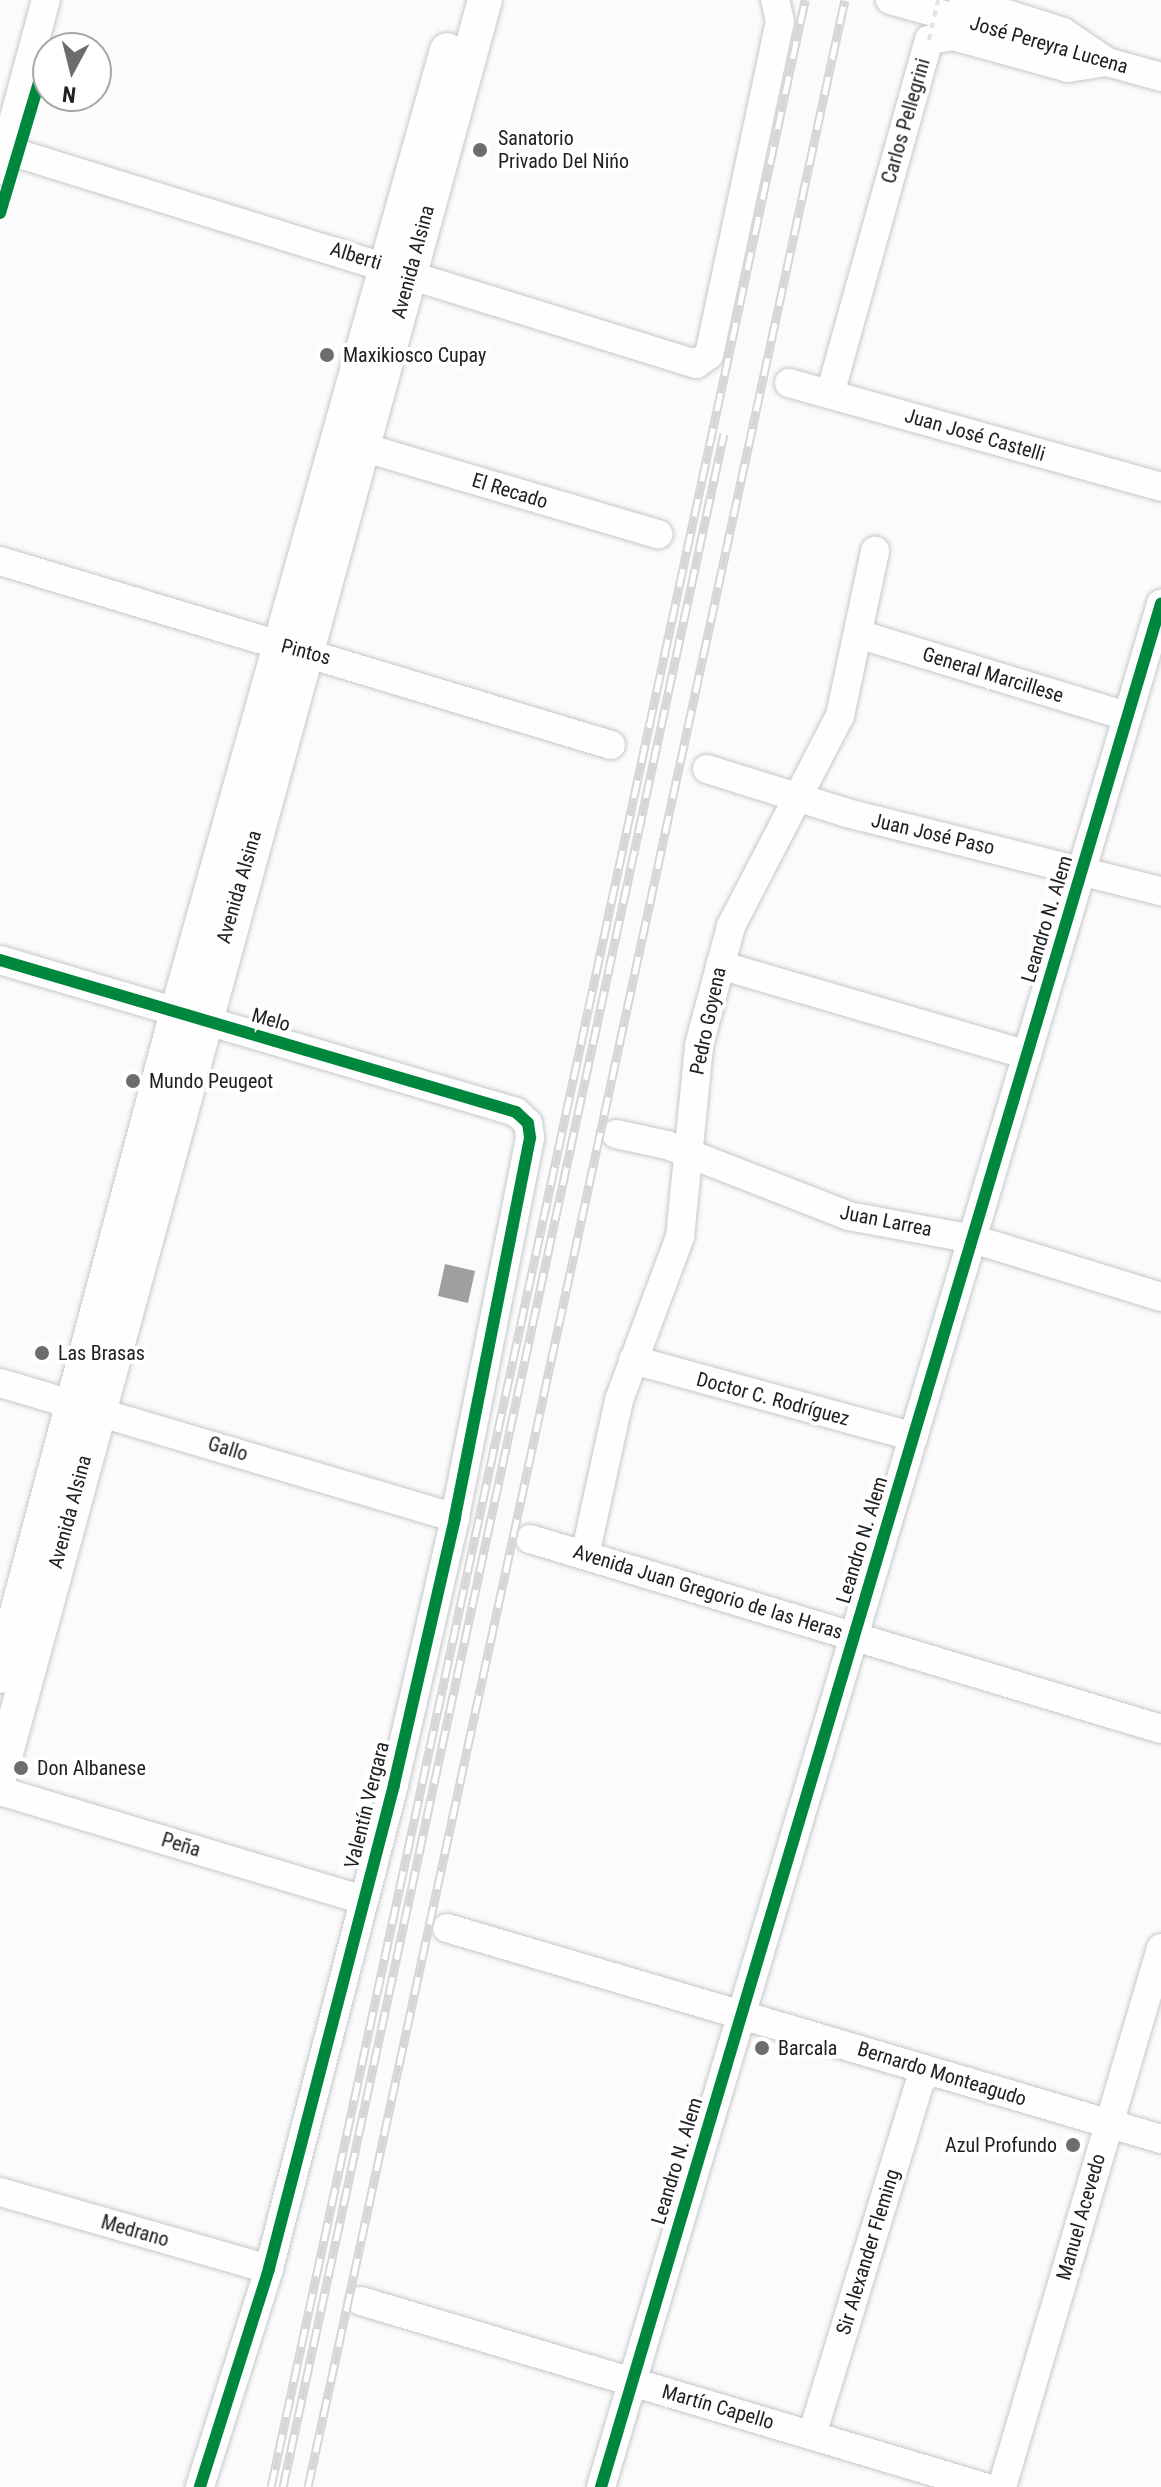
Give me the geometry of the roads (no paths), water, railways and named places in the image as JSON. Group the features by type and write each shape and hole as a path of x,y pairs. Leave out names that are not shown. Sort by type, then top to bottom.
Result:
{"main road":[{"name":"Avenida Alsina","path":"294,648 362,447 398,269 461,0"},
{"name":"Avenida Alsina","path":"0,1775 85,1407 189,1016 398,269 485,0"},
{"name":"Avenida Alsina","path":"0,1676 85,1407"}],"street":[{"path":"2,156 46,0"},
{"name":"Alberti","path":"2,156 398,269 696,364 709,355 780,21 775,0"},
{"name":"José Pereyra Lucena","path":"890,0 1161,77"},
{"path":"963,0 1063,32 1107,62"},
{"name":"Carlos Pellegrini","path":"830,394 929,40 953,36 1068,68 1107,62"},
{"name":"Juan José Castelli","path":"789,383 1161,487"},
{"name":"El Recado","path":"362,447 658,534"},
{"name":"Pedro Goyena","path":"585,1555 633,1360 680,1237 699,1045 720,965 750,882 840,716 875,551"},
{"name":"Pintos","path":"0,561 611,745"},
{"name":"Leandro N. Alem","path":"601,2487 1161,604"},
{"name":"General Marcillese","path":"858,634 1127,716"},
{"name":"Juan José Paso","path":"707,769 796,799 1161,891"},
{"name":"Melo","path":"0,960 516,1112 528,1123"},
{"path":"720,965 1027,1055"},
{"name":"Valentín Vergara","path":"200,2487 269,2269 363,1900 455,1518 528,1123"},
{"name":"Juan Larrea","path":"616,1134 689,1154 838,1213 973,1239 1161,1297"},
{"name":"Doctor C. Rodríguez","path":"633,1360 914,1437"},
{"name":"Gallo","path":"0,1383 455,1518"},
{"name":"Avenida Juan Gregorio de las Heras","path":"530,1539 1161,1729"},
{"name":"Peña","path":"0,1791 363,1900"},
{"name":"Bernardo Monteagudo","path":"447,1928 1161,2139"},
{"name":"Manuel Acevedo","path":"1002,2487 1161,1948"},
{"name":"Sir Alexander Fleming","path":"812,2435 924,2069"},
{"name":"Medrano","path":"0,2192 269,2269"},
{"name":"Martín Capello","path":"361,2301 984,2487"}],"railway":[{"path":"271,2487 805,0"},
{"path":"308,2487 845,0"},
{"path":"283,2487 724,434"}],"place":[{"name":"Sanatorio Privado Del Nińo","path":"480,150"},
{"name":"Maxikiosco Cupay","path":"327,355"},
{"name":"Mundo Peugeot","path":"133,1081"},
{"name":"Las Brasas","path":"42,1353"},
{"name":"Don Albanese","path":"21,1768"},
{"name":"Barcala","path":"762,2048"},
{"name":"Azul Profundo","path":"1073,2145"}]}
